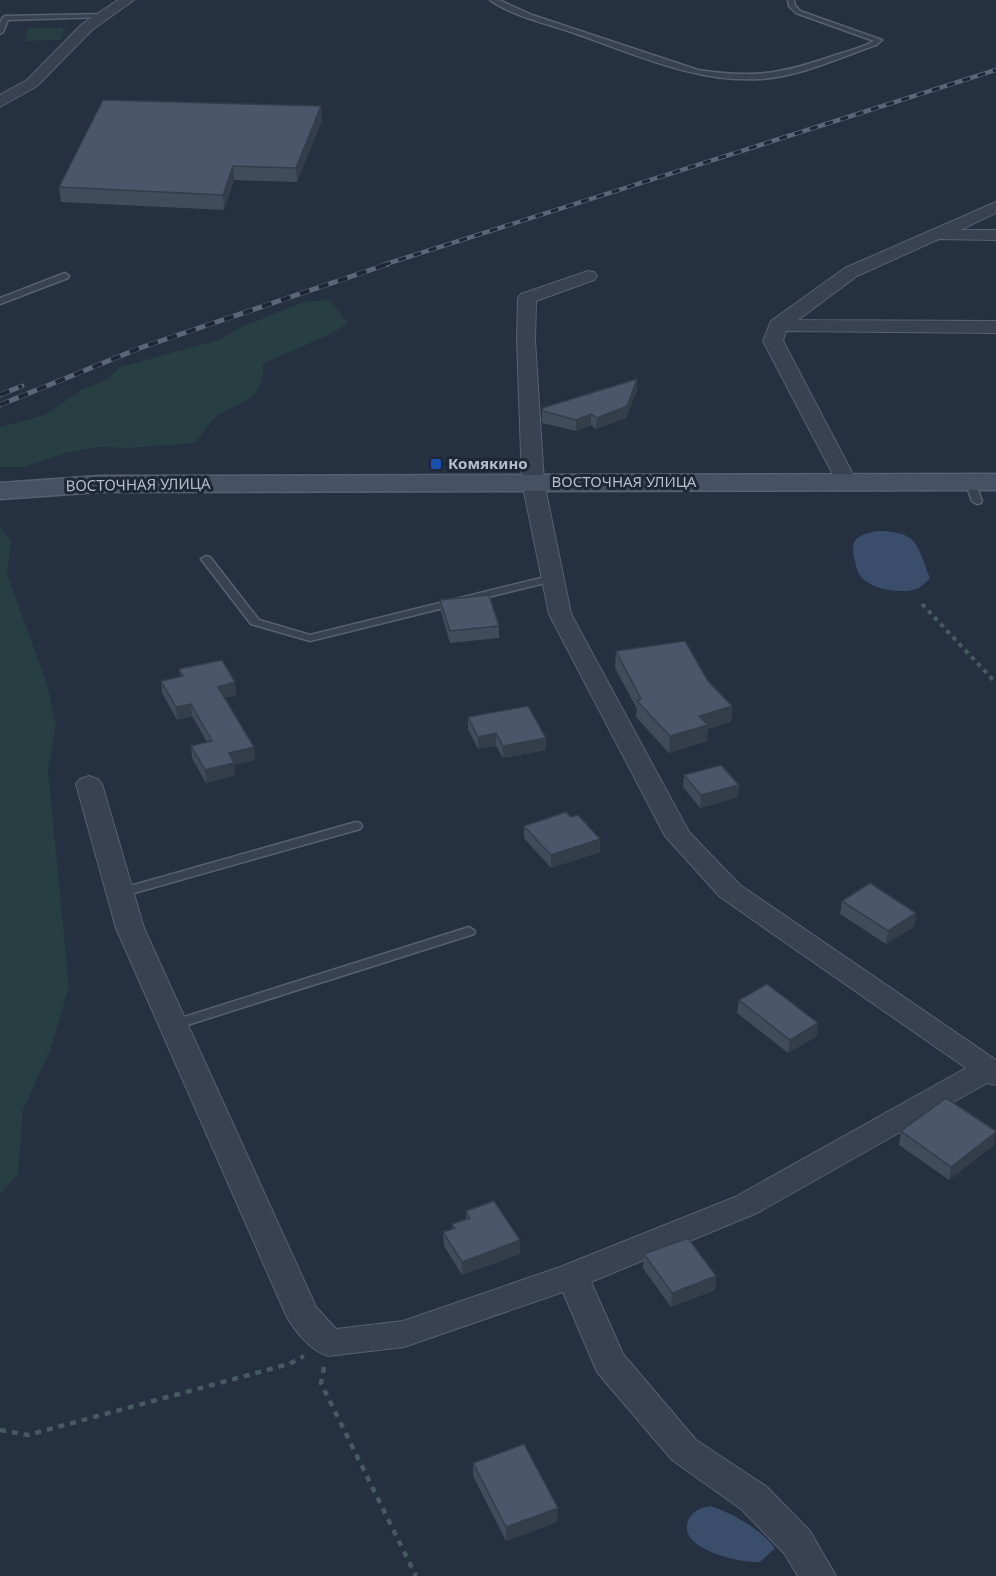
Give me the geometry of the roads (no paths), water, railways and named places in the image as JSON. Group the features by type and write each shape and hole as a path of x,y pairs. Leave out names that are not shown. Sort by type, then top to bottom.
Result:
{"main road":[{"name":"ВОСТОЧНАЯ УЛИЦА","path":"0,491 100,484 533,482 846,482 981,488"}],"street":[{"path":"0,102 32,83 87,27 127,0"},
{"path":"846,482 773,341 778,325 851,272 996,207"},
{"path":"934,235 996,235"},
{"path":"88,784 130,928 303,1315 328,1343 404,1334 572,1276 746,1205 992,1072 730,891 678,836 560,614 533,482 526,340 527,298 588,276"},
{"path":"778,325 996,327"},
{"path":"572,1276 609,1362 684,1450 754,1498 797,1542 818,1576"}],"lane":[{"path":"493,0 530,16 686,68 722,76 747,78 777,75 874,44 879,40 798,12 792,6 791,0"},
{"path":"0,11 6,15 0,32"},
{"path":"5,18 103,16"},
{"path":"0,301 65,276"},
{"path":"206,559 255,622 310,638 553,578"},
{"path":"120,893 356,826"},
{"path":"173,1024 469,931"}],"water":[{"path":"877,531 909,537 918,548 930,578 919,588 905,591 887,590 870,584 864,579 859,574 853,554 854,543 860,536"},
{"path":"710,1506 745,1522 762,1534 775,1548 760,1562 751,1562 726,1557 701,1547 687,1531 688,1521 697,1510"}],"railway":[{"path":"383,265 996,70"},
{"path":"0,405 140,348 388,264"},
{"path":"0,395 22,386"}],"place":[{"name":"Комякино","path":"436,464"}]}
